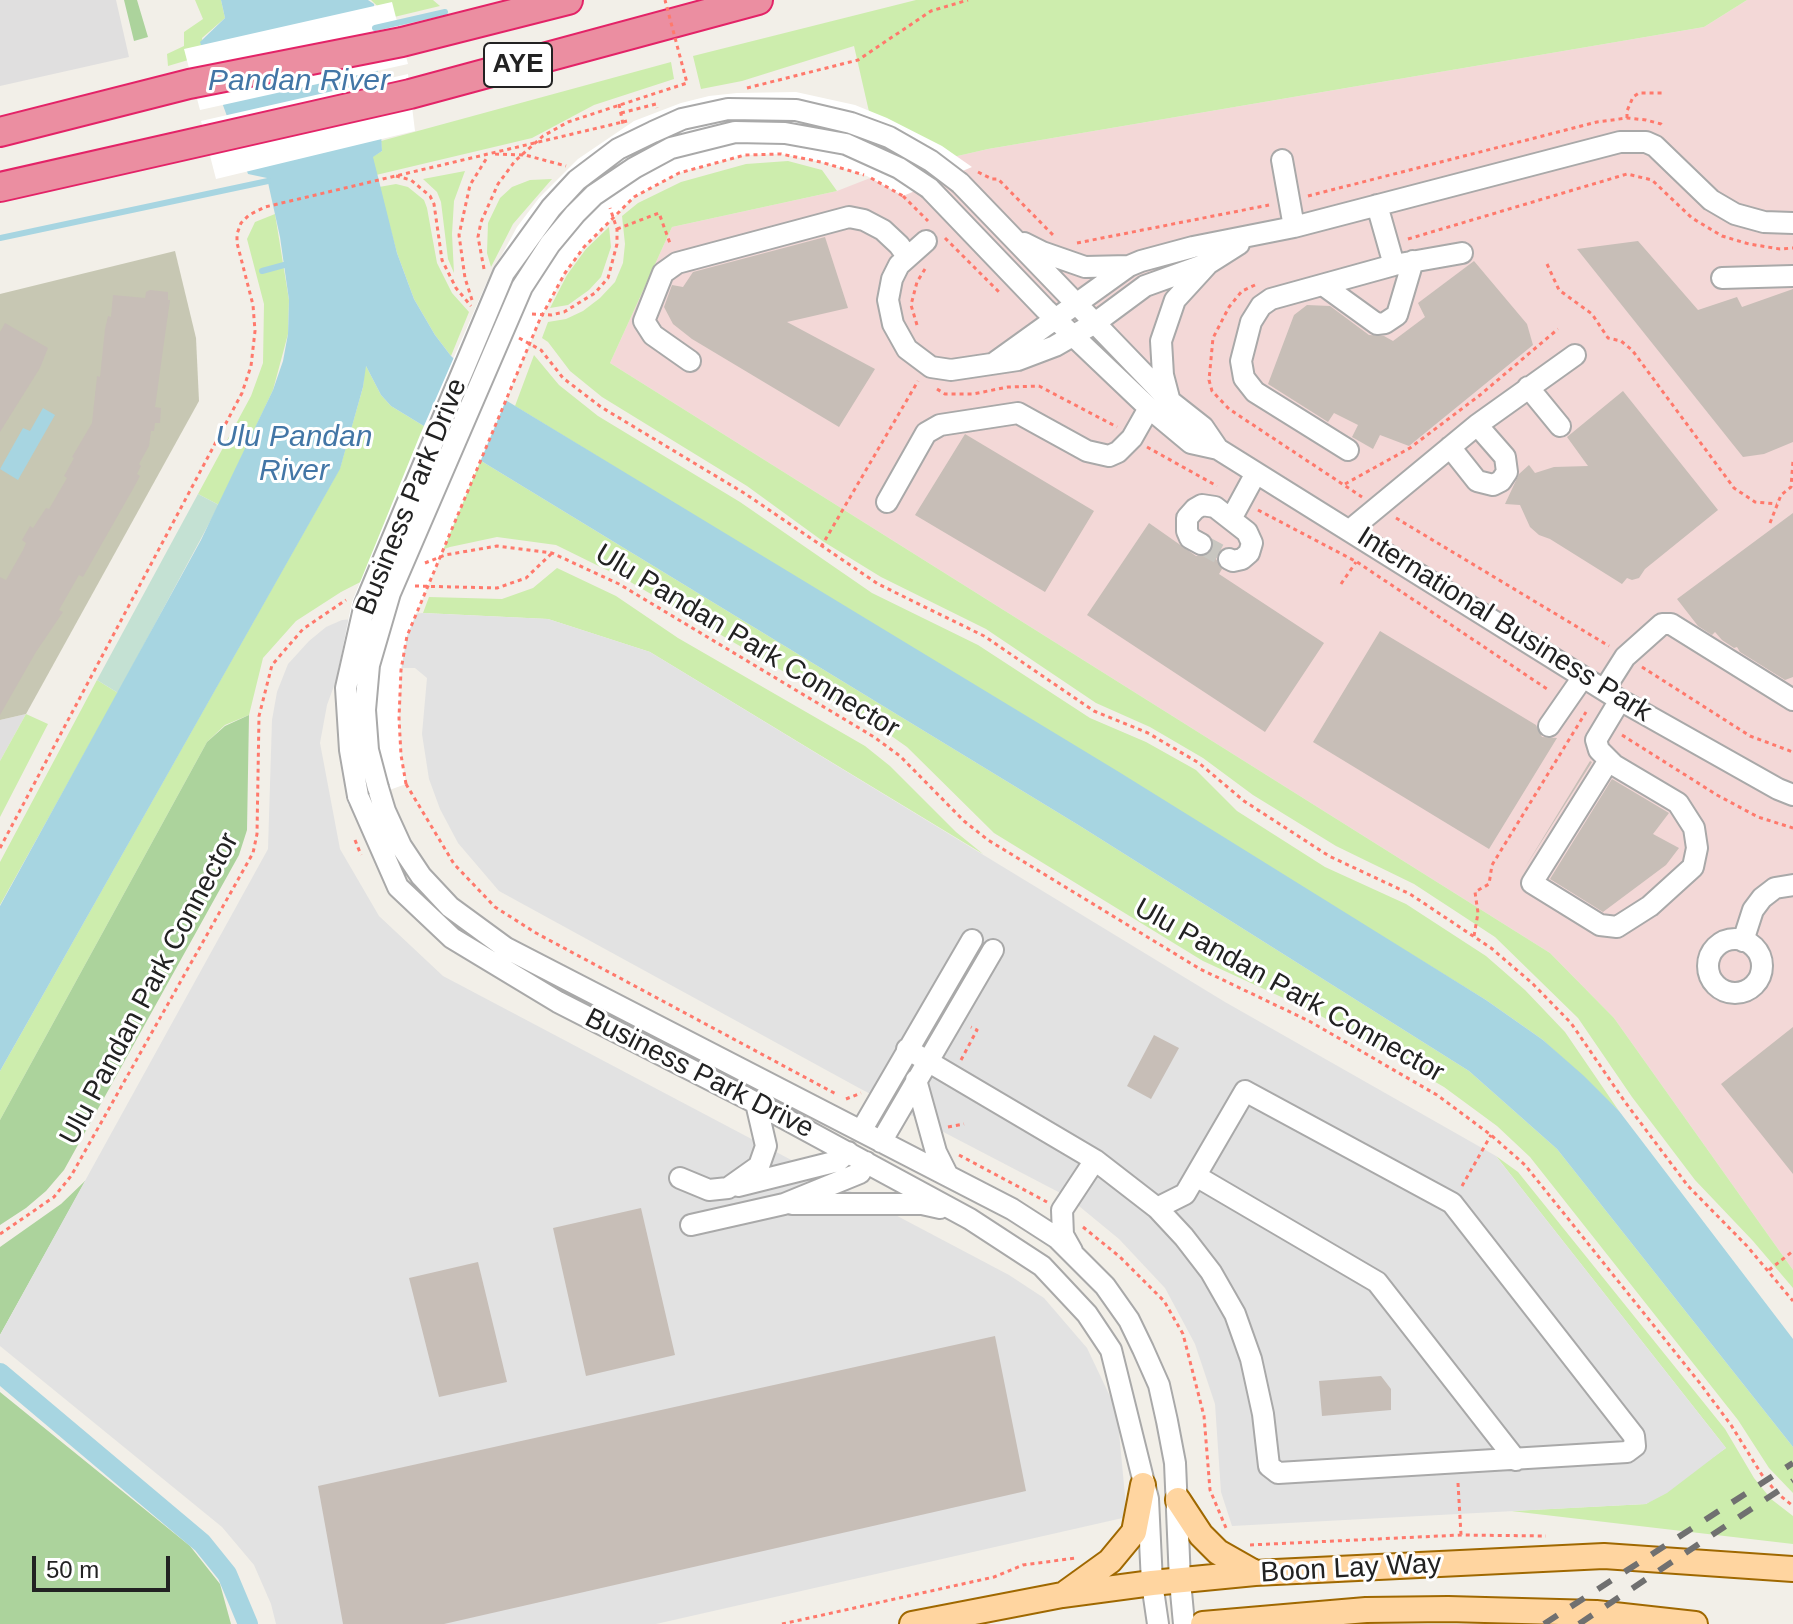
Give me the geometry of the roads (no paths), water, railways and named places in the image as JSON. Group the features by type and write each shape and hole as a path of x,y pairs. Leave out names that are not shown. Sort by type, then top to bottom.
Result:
{"highway":[{"name":"AYE","path":"0,132 189,84 402,42 568,0"},
{"name":"AYE","path":"0,187 410,94 758,0"}],"main road":[{"path":"1062,1595 1110,1561 1134,1532 1143,1485"},
{"path":"1178,1500 1201,1535 1218,1552 1255,1573"},
{"name":"Boon Lay Way","path":"912,1624 1062,1595 1255,1573 1604,1556 1793,1569"},
{"name":"Boon Lay Way","path":"1203,1624 1366,1610 1695,1624"}],"street":[{"name":"Business Park Drive","path":"1095,323 1013,237 966,175 931,161 889,137 851,123 796,110 728,109 682,119 618,149 577,180 551,208 504,273 365,604 346,688 350,750 358,796 398,887 452,938 558,1002 756,1103 959,1213 1042,1266 1087,1314 1111,1350 1148,1499 1152,1583 1158,1624"},
{"name":"Business Park Drive","path":"1074,337 929,188 899,168 846,144 785,133 735,132 671,148 634,168 594,195 575,214 550,244 522,287 390,593 369,665 365,710 368,750 385,811 401,846 421,876 450,907 506,948 1012,1209 1057,1238 1105,1286 1129,1320 1159,1385 1175,1463 1184,1624"},
{"path":"994,363 1129,266 1158,256 1294,227 1620,142 1633,141 1655,146 1711,200 1735,214 1764,222 1793,223"},
{"path":"1282,160 1294,227"},
{"path":"1323,285 1377,324 1397,315 1399,257 1377,205"},
{"path":"690,361 653,335 644,321 663,273 677,263 849,217 864,220 883,230 907,256"},
{"path":"930,231 907,256 892,279 888,300 893,324 907,349 931,367 951,370 1018,360 1074,337 1145,286 1209,263 1249,238"},
{"path":"1013,237 1042,252 1085,267 1129,266"},
{"path":"1348,450 1255,392 1244,378 1241,361 1251,322 1261,306 1271,299 1323,285 1399,257 1462,253"},
{"path":"1170,401 1163,375 1161,341 1175,300 1209,263"},
{"path":"1722,278 1793,276"},
{"name":"International Business Park","path":"1095,323 1170,401 1203,427 1218,449"},
{"name":"International Business Park","path":"1074,337 1191,443 1218,449 1612,695 1793,795"},
{"path":"1350,530 1477,425 1575,355"},
{"path":"1528,387 1560,426"},
{"path":"887,502 926,433 940,425 1018,413 1099,455 1109,456 1132,438 1149,408"},
{"path":"1450,447 1477,481 1493,485 1501,481 1507,472 1505,457 1477,425"},
{"path":"1231,519 1256,473"},
{"path":"1201,544 1190,538 1187,518 1202,505 1215,507 1247,532 1252,543 1249,553 1242,559 1229,559"},
{"path":"1609,760 1532,883 1600,925 1617,927 1650,906 1693,867 1697,848 1694,828 1678,803 1609,760 1599,750 1596,740 1605,724 1625,657 1662,624 1671,624 1793,700"},
{"path":"1549,726 1583,677"},
{"path":"1743,941 1753,910 1762,898 1775,888 1793,885"},
{"path":"861,1131 972,940"},
{"path":"881,1142 993,950"},
{"path":"907,1049 1095,1160 1157,1208 1184,1237 1211,1272 1235,1314 1251,1359 1263,1414 1269,1466 1278,1473 1627,1452 1635,1446 1634,1436 1452,1203 1245,1091 1185,1194 1157,1208"},
{"path":"916,1080 936,1152 948,1176"},
{"path":"728,1188 759,1166 766,1146 756,1103"},
{"path":"680,1178 709,1190 728,1188 857,1157 860,1173 784,1204 691,1225"},
{"path":"1074,1254 1063,1235 1062,1210 1095,1160"},
{"path":"1196,1176 1377,1282 1516,1460"},
{"path":"784,1204 922,1204 959,1213"}],"water":[{"name":"Pandan River","path":"221,0 368,0 374,4 382,151 373,157 397,253 414,299 435,335 451,356 484,387 1119,772 1486,1000 1543,1040 1584,1076 1619,1111 1793,1339 1793,1447 1557,1149 1469,1071 1080,826 391,406 381,395 366,366 340,469 0,1071 0,906 201,540 273,390 283,361 289,300 267,178 248,174 200,42 225,18"},
{"path":"43,408 55,415 18,480 0,469 23,428 30,431"}],"waterway":[{"path":"375,28 445,12"},
{"path":"0,238 268,181"},
{"path":"262,271 284,265"},
{"path":"0,1373 202,1543 227,1574 248,1624"}],"tunnel":[{"path":"1201,544 1229,559"}],"railway":[{"path":"1544,1624 1793,1463"},
{"path":"1579,1624 1793,1481"}],"water label":[{"name":"Ulu Pandan River","path":"294,455"}]}
